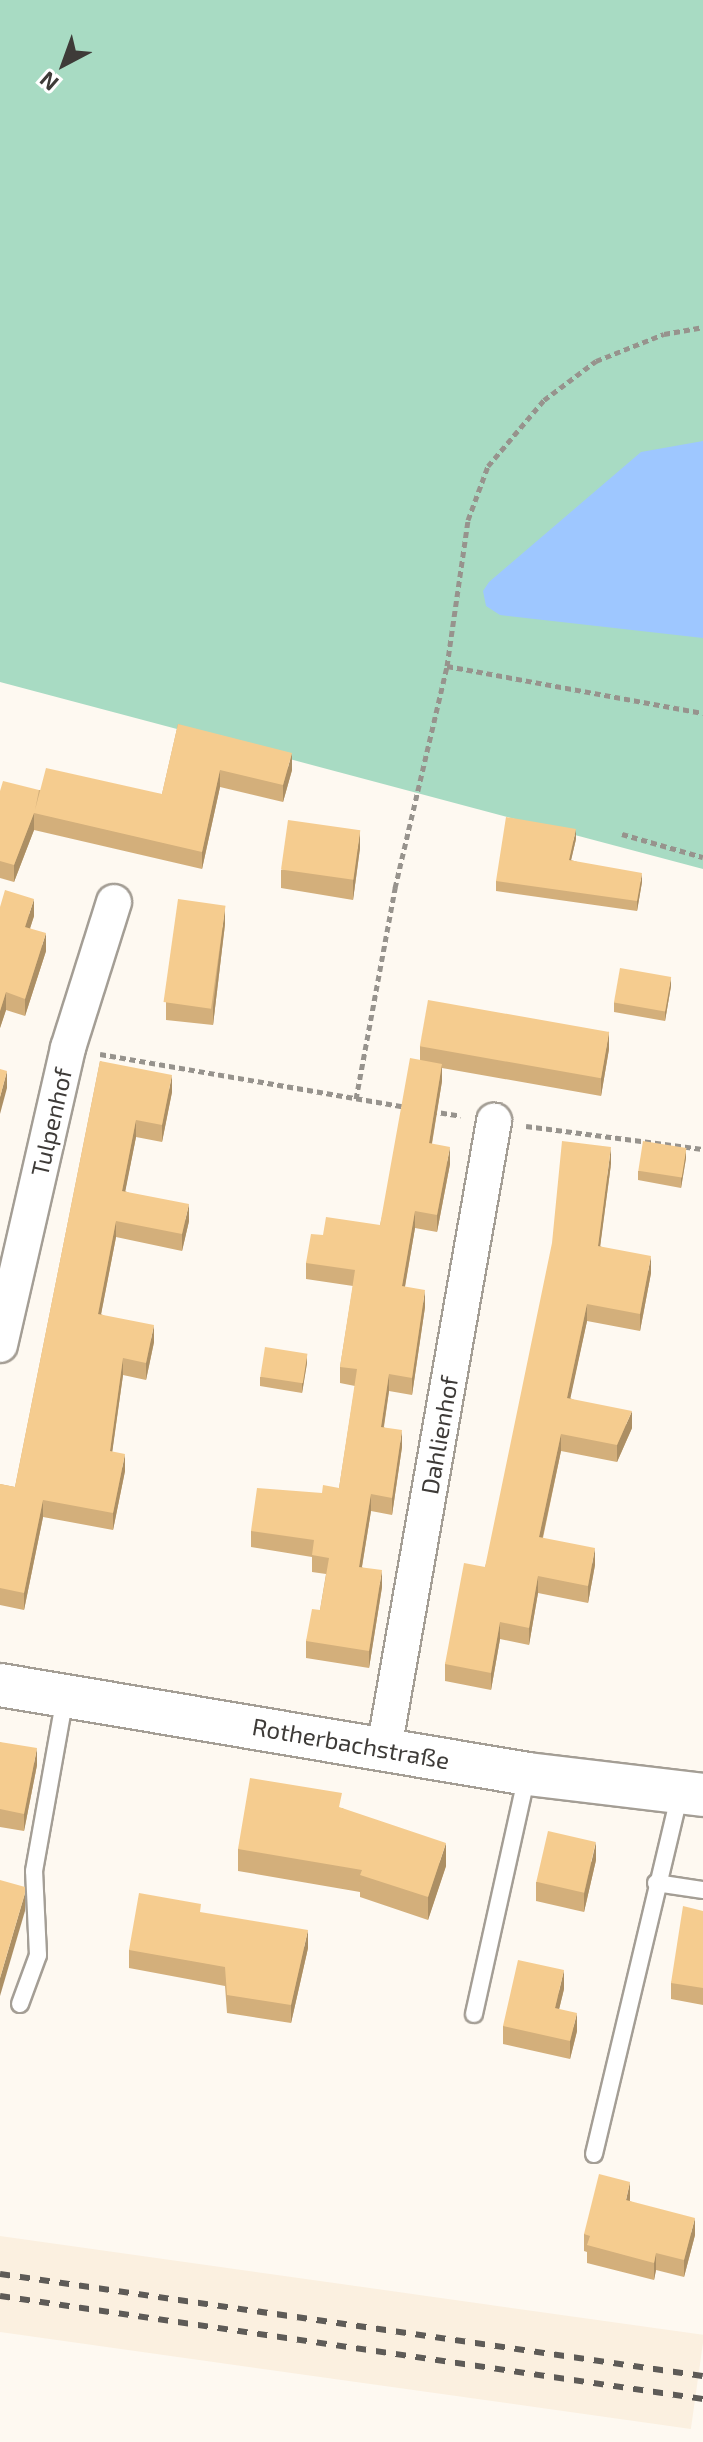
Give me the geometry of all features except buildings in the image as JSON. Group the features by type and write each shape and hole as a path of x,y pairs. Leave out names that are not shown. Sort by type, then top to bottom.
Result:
{"street":[{"name":"Tulpenhof","path":"0,1345 68,1048 114,902"},
{"name":"Dahlienhof","path":"384,1749 494,1121"},
{"name":"Rotherbachstraße","path":"0,1685 528,1774 692,1793"}],"lane":[{"path":"20,2004 38,1955 34,1871 66,1696"},
{"path":"474,2014 528,1774"},
{"path":"594,2154 656,1883 692,1793"},
{"path":"656,1883 703,1890"}],"path":[{"path":"68,1048 356,1099 395,888 447,666 448,638 468,520 488,466 544,400 596,361 664,334 703,327"},
{"path":"447,666 703,713"},
{"path":"622,834 703,857"}],"shaded area":[{"path":"0,2236 703,2335 691,2429 0,2332"}],"green space":[{"path":"0,0 703,0 703,869 0,682"}],"water":[{"path":"703,441 703,638 500,615 486,606 483,591 489,582 641,452"}],"railway":[{"path":"0,2274 703,2376"},
{"path":"0,2296 703,2399"}]}
